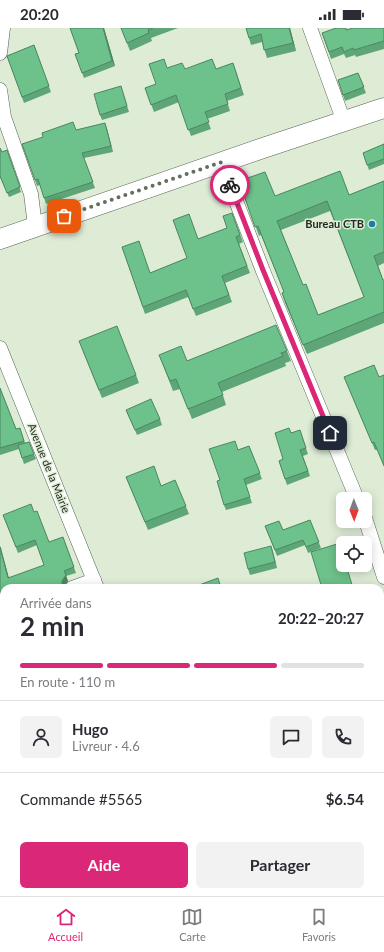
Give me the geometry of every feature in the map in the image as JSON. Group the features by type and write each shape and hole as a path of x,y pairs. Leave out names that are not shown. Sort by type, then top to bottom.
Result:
{"main road":[{"path":"0,238 384,108"}],"street":[{"path":"0,53 3,28"},
{"path":"310,28 344,122"},
{"path":"0,90 4,117 31,194 35,226"},
{"path":"222,162 263,270 354,492"},
{"name":"Avenue de la Mairie","path":"0,348 96,584"},
{"path":"368,528 384,577"}],"building":[{"path":"70,28 103,28 112,61 82,73 75,54 79,53"},
{"path":"121,28 153,28 148,30 149,33 127,43"},
{"path":"246,28 289,28 293,43 264,50 261,34 249,38"},
{"path":"336,28 346,28 346,30 353,28 384,28 384,41 354,50 353,48 344,52 342,47 329,52 322,33"},
{"path":"34,45 49,86 22,97 7,56"},
{"path":"164,59 167,68 182,63 185,69 212,59 216,69 233,63 241,88 225,94 228,104 205,112 209,122 188,130 176,95 151,105 145,88 156,84 149,64"},
{"path":"358,73 364,87 343,95 338,80"},
{"path":"121,86 127,106 100,115 94,94"},
{"path":"73,122 76,130 105,123 111,146 82,153 93,182 44,198 38,179 35,180 22,144 43,137 42,133"},
{"path":"384,144 384,159 367,165 363,153"},
{"path":"0,148 2,152 7,150 20,187 7,193 0,176"},
{"path":"340,171 349,195 384,181 384,252 374,256 384,280 384,312 303,345 282,293 284,292 258,226 255,227 239,181 265,172 275,196","holes":["327,201 364,297 318,315 306,284 303,285 277,221"]},
{"path":"232,213 240,235 236,237 247,266 222,276 229,295 193,309 186,290 143,307 122,247 139,241 150,273 187,258 173,220 189,214 198,239 227,228 223,216"},
{"path":"276,325 287,351 281,353 283,356 218,383 223,395 188,409 176,379 170,381 159,355 181,346 187,361"},
{"path":"117,326 136,375 99,390 79,341"},
{"path":"374,365 379,377 384,375 384,466 374,442 372,443 344,377"},
{"path":"0,388 16,429 20,428 24,441 0,448"},
{"path":"151,399 160,419 135,430 126,410"},
{"path":"289,428 291,433 300,430 306,448 300,450 308,471 285,479 279,461 283,459 275,433"},
{"path":"235,441 238,450 249,446 260,473 244,479 250,497 224,505 217,481 220,480 209,449"},
{"path":"29,442 34,454 22,458 18,445"},
{"path":"154,466 161,486 175,480 186,506 145,522 126,477"},
{"path":"31,504 34,512 37,511 49,542 63,537 74,567 64,571 66,575 62,581 62,584 0,584 0,547 8,578 44,565 35,540 16,547 3,515"},
{"path":"310,520 319,542 306,547 303,540 275,550 265,526 279,521 283,530"},
{"path":"336,544 336,572 348,572 352,584 321,584 311,552"},
{"path":"271,546 275,562 248,569 244,553"},
{"path":"218,578 220,584 202,584"}],"way so far":[{"path":"64,216 222,162 230,185"}],"place":[{"name":"Bureau CTB","path":"372,224"}],"route":[{"path":"230,185 330,433"}]}
